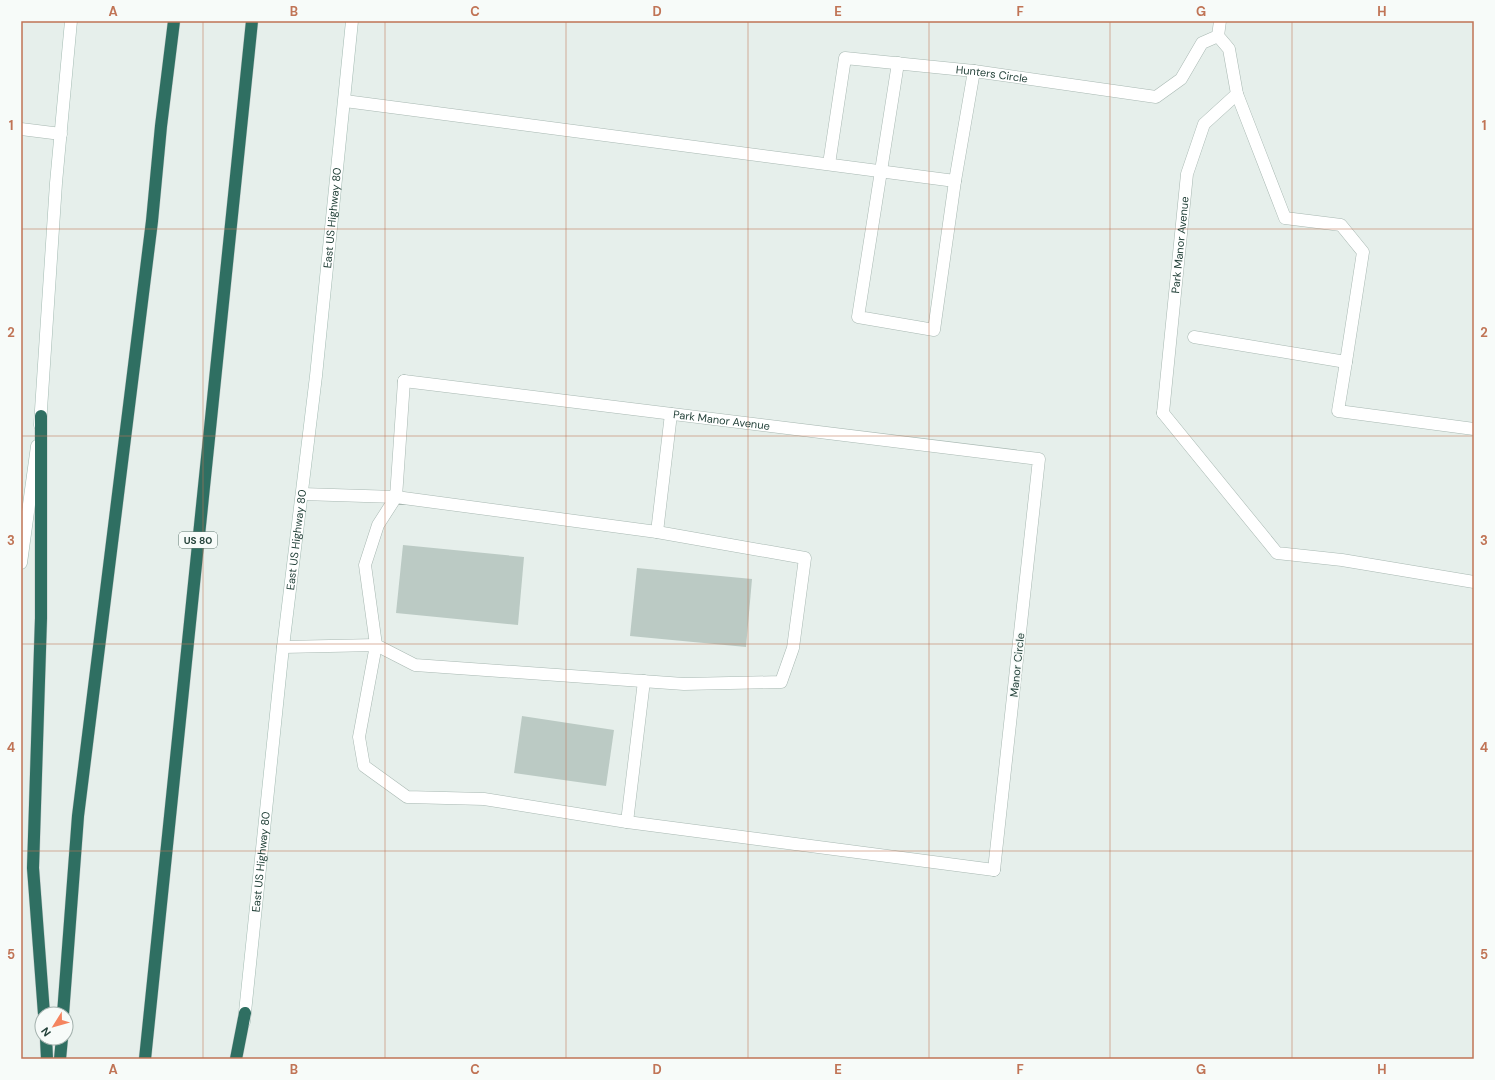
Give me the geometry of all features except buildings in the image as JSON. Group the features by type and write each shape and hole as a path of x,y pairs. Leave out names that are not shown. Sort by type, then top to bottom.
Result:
{"highway":[{"path":"64,1006 78,816 152,221 161,126 174,21"},
{"name":"US 80","path":"145,1059 252,21"},
{"path":"41,416 41,618 33,868 43,1006"},
{"path":"236,1059 245,1012"},
{"path":"46,1046 47,1059"},
{"path":"60,1059 61,1046"}],"street":[{"path":"21,563 41,416 61,134 71,21"},
{"name":"East US Highway 80","path":"241,1059 284,647 316,376 352,21"},
{"path":"1220,21 1218,36 1229,49 1237,94 1285,218 1341,225 1363,252 1338,411 1474,429"},
{"name":"Hunters Circle","path":"829,164 845,58 974,70 1156,97 1180,79 1202,43 1218,36"},
{"path":"898,63 858,317 934,330 955,181 974,70"},
{"name":"Park Manor Avenue","path":"1237,94 1204,124 1186,174 1163,414 1277,553 1342,560 1474,582"},
{"path":"344,101 881,170 955,181"},
{"path":"21,129 61,134"},
{"path":"1194,337 1346,362"},
{"name":"Park Manor Avenue","path":"396,497 404,381 1039,460"},
{"path":"657,532 671,414"},
{"name":"Manor Circle","path":"627,822 994,870 1039,460"},
{"path":"284,647 376,645 415,665 684,684 781,682 793,648 805,558 657,532 396,497 302,494"},
{"path":"396,497 378,525 365,565 376,645 359,737 364,766 407,797 484,799 627,822 644,681"}]}
